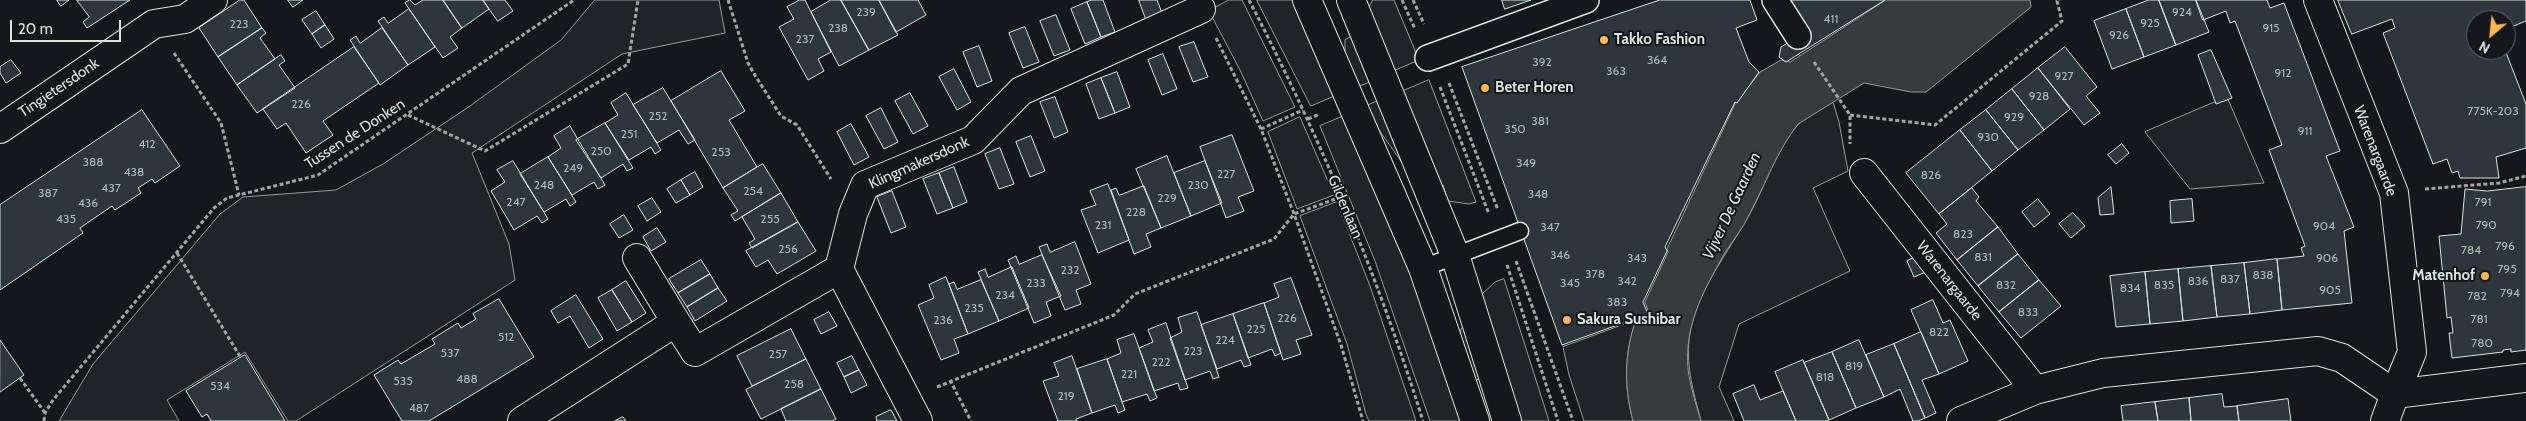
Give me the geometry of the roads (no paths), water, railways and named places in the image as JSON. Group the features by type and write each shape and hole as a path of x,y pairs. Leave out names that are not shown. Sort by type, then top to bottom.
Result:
{"street":[{"path":"178,10 213,0"},
{"path":"1307,0 1423,268 1475,421"},
{"path":"1351,0 1455,255 1507,421"},
{"path":"1428,58 1586,0"},
{"path":"1775,0 1798,36"},
{"name":"Warenargaarde","path":"2318,0 2394,193 2412,352 2385,421"},
{"name":"Tingietersdonk","path":"0,129 149,27 178,10"},
{"name":"Klingmakersdonk","path":"839,269 852,214 865,185 973,140 1020,91 1202,10"},
{"name":"Warenargaarde","path":"1864,173 2035,390"},
{"path":"637,258 694,352 839,269 913,412"},
{"path":"522,421 676,322"},
{"path":"1961,421 2035,390 2102,373 2318,351 2342,358 2395,394 2526,378"}],"lane":[{"path":"1423,268 1520,231"}],"water":[{"name":"Vijver De Gaarden","path":"1886,0 2030,0 2031,7 1926,92 1911,92 1864,83 1798,124 1777,157 1747,220 1726,251 1711,279 1693,322 1689,337 1688,369 1701,421 1633,421 1627,383 1627,357 1632,332 1636,320 1650,316 1645,302 1668,252 1667,249 1735,104 1760,72 1781,60 1790,62"}],"place":[{"name":"Takko Fashion","path":"1604,40"},
{"name":"Beter Horen","path":"1485,88"},
{"name":"Matenhof","path":"2485,276"},
{"name":"Sakura Sushibar","path":"1567,320"}]}
